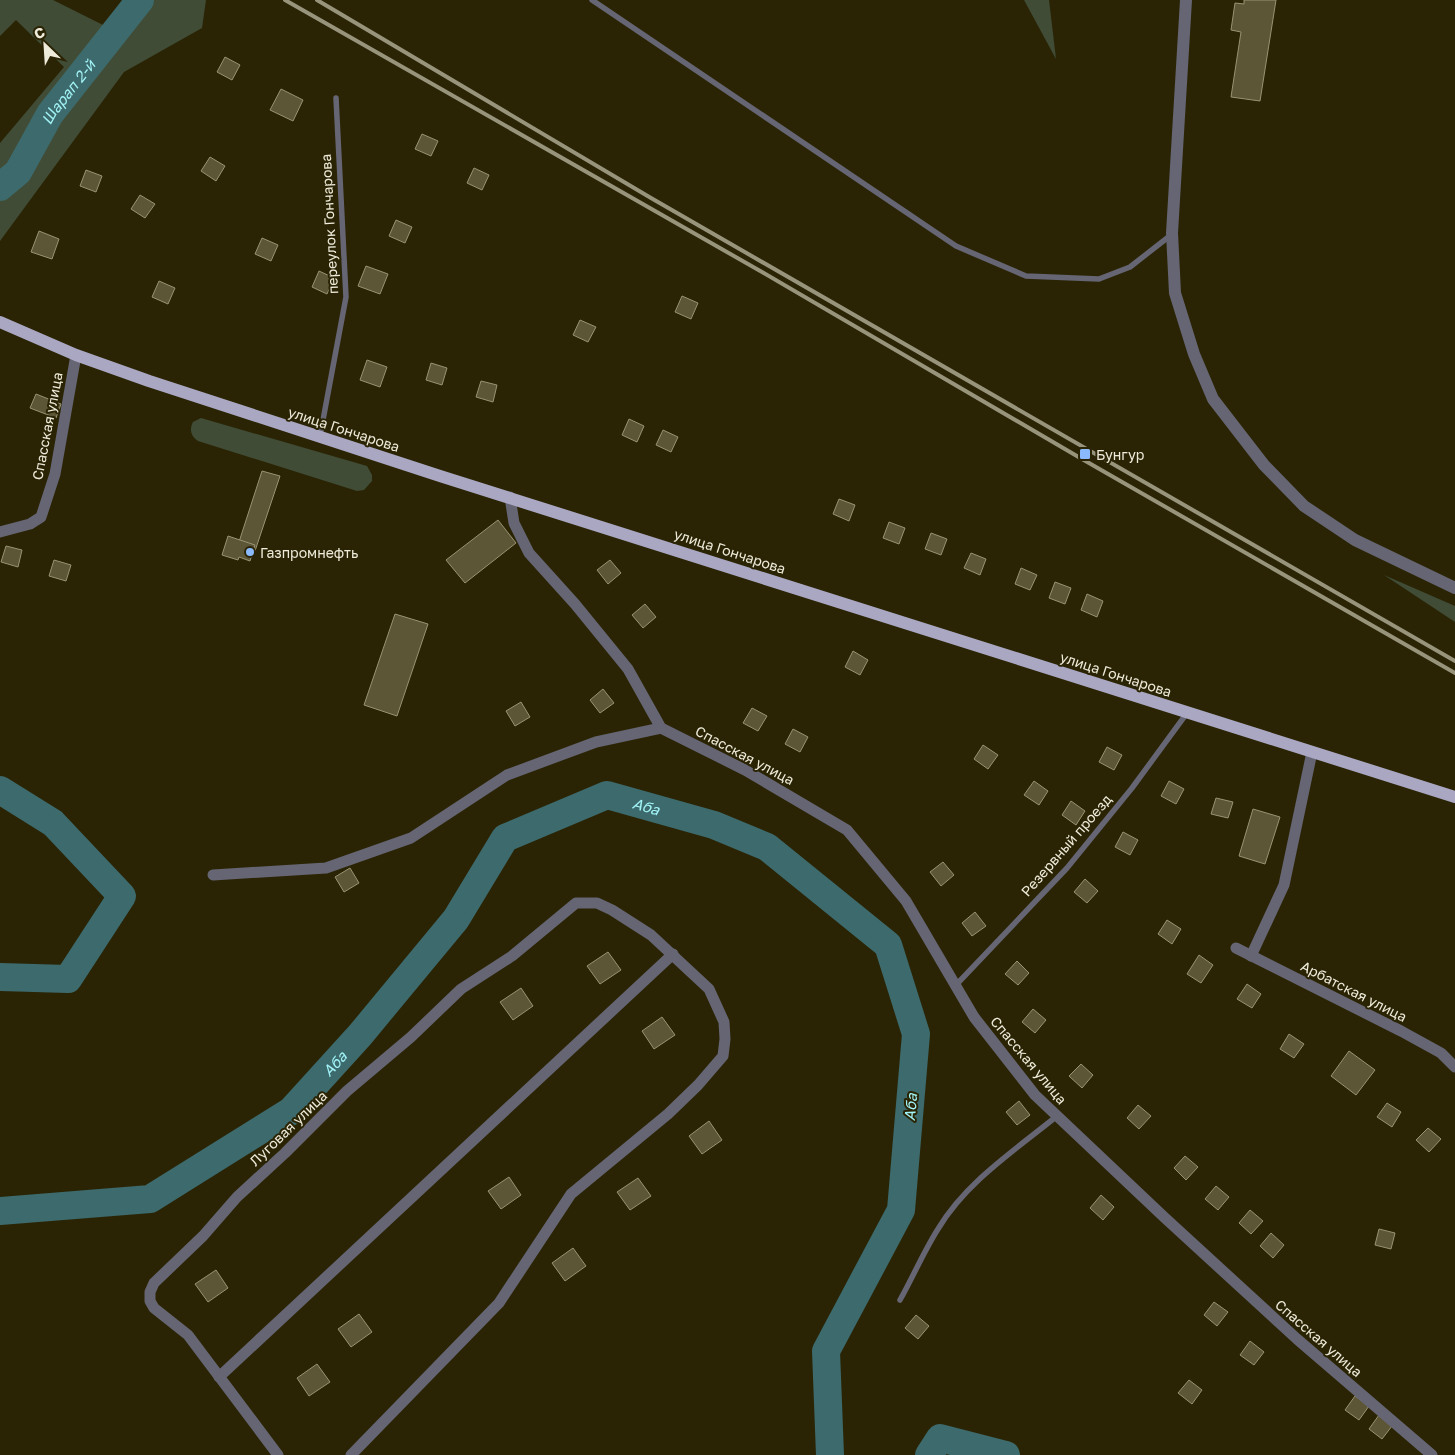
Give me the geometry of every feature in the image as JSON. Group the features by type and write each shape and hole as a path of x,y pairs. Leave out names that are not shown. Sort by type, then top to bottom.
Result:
{"main road":[{"name":"улица Гончарова","path":"0,322 76,355 149,381 1455,798"}],"street":[{"path":"1186,0 1172,234 1175,293 1194,354 1213,399 1264,465 1304,506 1355,540 1455,588"},
{"name":"Спасская улица","path":"0,532 30,524 41,516 55,474 76,355"},
{"path":"212,875 326,868 411,838 507,775 596,742 661,728 628,670 575,604 529,553 514,523 510,497"},
{"name":"Спасская улица","path":"661,728 745,770 848,830 906,901 974,1017 1035,1095 1297,1340 1432,1455"},
{"path":"1251,956 1284,885 1312,752"},
{"name":"Луговая улица","path":"278,1455 188,1335 154,1308 150,1301 150,1292 154,1283 203,1236 237,1197 286,1153 347,1091 411,1037 461,989 512,956 576,904 597,903 612,910 651,935 709,989 724,1022 723,1056 698,1085 668,1114 571,1194 499,1302 351,1455"},
{"name":"Арбатская улица","path":"1236,948 1401,1031 1441,1053 1455,1067"},
{"path":"219,1377 673,954"}],"lane":[{"path":"592,0 956,246 1026,276 1098,279 1130,267 1172,234"},
{"name":"переулок Гончарова","path":"320,436 346,297 336,98"},
{"name":"Резервный проезд","path":"955,986 1067,868 1132,788 1187,713"},
{"path":"900,1300 938,1228 957,1204 976,1183 1056,1116"}],"green space":[{"path":"0,0 53,0 121,34 136,0 206,0 202,28 124,72 0,241 0,143 64,67 16,20 0,36"},
{"path":"1024,0 1049,0 1056,59"},
{"path":"201,418 367,466 372,475 372,481 364,490 357,491 198,441 192,435 191,427 193,422"},
{"path":"1384,575 1455,606 1455,622"}],"building":[{"path":"1244,0 1276,0 1260,101 1231,97 1241,32 1231,30 1235,3 1244,4"},
{"path":"225,57 240,65 232,80 217,72"},
{"path":"281,89 303,100 293,121 270,110"},
{"path":"422,134 438,141 431,156 415,149"},
{"path":"210,157 225,166 216,181 201,171"},
{"path":"474,168 489,175 482,190 467,183"},
{"path":"86,170 102,176 96,192 80,186"},
{"path":"140,195 155,204 145,218 131,209"},
{"path":"396,220 412,227 405,243 389,236"},
{"path":"39,231 59,239 52,259 31,252"},
{"path":"262,238 278,245 271,261 255,254"},
{"path":"366,266 388,274 380,294 358,286"},
{"path":"319,271 334,278 327,294 312,287"},
{"path":"159,281 175,288 168,304 152,297"},
{"path":"682,296 698,303 691,319 675,312"},
{"path":"580,320 596,327 588,342 573,335"},
{"path":"367,360 387,367 380,387 360,380"},
{"path":"431,363 447,368 442,385 426,380"},
{"path":"481,381 497,385 493,402 476,397"},
{"path":"36,394 61,404 56,418 30,408"},
{"path":"629,419 644,426 637,442 622,435"},
{"path":"663,430 678,437 671,452 656,445"},
{"path":"262,471 280,476 255,551 238,545"},
{"path":"839,499 855,505 849,521 833,514"},
{"path":"498,520 516,543 465,583 446,560"},
{"path":"889,522 905,528 899,544 883,538"},
{"path":"931,533 947,539 941,555 925,549"},
{"path":"228,536 255,545 250,561 239,557 238,560 222,555"},
{"path":"6,546 22,550 18,567 1,562"},
{"path":"971,553 986,559 980,575 964,568"},
{"path":"54,560 71,565 66,581 49,576"},
{"path":"610,560 621,573 608,584 597,570"},
{"path":"1021,568 1037,575 1030,590 1015,584"},
{"path":"1055,582 1071,588 1065,604 1049,598"},
{"path":"1087,594 1103,601 1097,617 1081,610"},
{"path":"645,604 656,617 643,628 632,615"},
{"path":"395,614 428,624 397,716 364,705"},
{"path":"853,651 868,660 860,675 845,667"},
{"path":"603,689 614,703 600,713 590,700"},
{"path":"521,702 530,717 515,726 506,711"},
{"path":"752,708 767,716 758,731 743,723"},
{"path":"793,729 808,737 800,752 785,744"},
{"path":"983,745 998,755 988,769 974,759"},
{"path":"1107,747 1122,755 1114,770 1099,762"},
{"path":"1034,781 1048,791 1039,805 1024,795"},
{"path":"1169,781 1184,789 1176,804 1161,796"},
{"path":"1216,798 1233,802 1228,818 1211,814"},
{"path":"1071,801 1085,811 1076,825 1062,815"},
{"path":"1253,809 1280,817 1265,864 1239,856"},
{"path":"1123,832 1138,840 1130,855 1115,847"},
{"path":"943,862 954,875 941,886 930,872"},
{"path":"350,868 359,883 344,892 335,877"},
{"path":"1085,879 1098,891 1087,903 1074,892"},
{"path":"975,912 986,926 972,936 962,923"},
{"path":"1167,920 1181,929 1172,944 1158,934"},
{"path":"608,952 621,970 600,984 587,966"},
{"path":"1199,955 1213,965 1201,983 1187,974"},
{"path":"1017,961 1029,973 1018,985 1005,974"},
{"path":"1247,984 1261,994 1252,1008 1237,999"},
{"path":"521,988 533,1006 513,1020 500,1002"},
{"path":"1033,1009 1046,1020 1035,1033 1022,1022"},
{"path":"662,1017 675,1035 654,1049 642,1031"},
{"path":"1289,1034 1304,1044 1294,1058 1280,1049"},
{"path":"1349,1051 1375,1070 1356,1095 1331,1076"},
{"path":"1081,1064 1093,1075 1082,1088 1069,1076"},
{"path":"1019,1101 1030,1115 1017,1125 1006,1112"},
{"path":"1387,1103 1401,1112 1392,1127 1377,1117"},
{"path":"1138,1105 1151,1116 1139,1129 1127,1118"},
{"path":"709,1121 722,1140 702,1154 689,1136"},
{"path":"1428,1128 1441,1139 1429,1152 1416,1140"},
{"path":"1185,1156 1198,1167 1186,1180 1174,1168"},
{"path":"509,1177 521,1195 501,1209 488,1191"},
{"path":"638,1178 651,1196 630,1210 617,1192"},
{"path":"1216,1186 1229,1197 1218,1210 1205,1199"},
{"path":"1101,1195 1114,1207 1103,1220 1090,1208"},
{"path":"1250,1210 1263,1221 1251,1234 1239,1223"},
{"path":"1379,1229 1395,1233 1391,1249 1375,1245"},
{"path":"1271,1233 1284,1245 1273,1258 1260,1246"},
{"path":"573,1248 586,1266 565,1281 552,1263"},
{"path":"216,1270 228,1288 208,1302 195,1284"},
{"path":"1214,1302 1228,1312 1217,1326 1204,1315"},
{"path":"359,1314 372,1332 351,1347 338,1329"},
{"path":"916,1315 929,1326 918,1339 905,1328"},
{"path":"1250,1341 1264,1352 1254,1365 1240,1355"},
{"path":"317,1364 330,1382 309,1396 297,1378"},
{"path":"1189,1380 1202,1390 1192,1404 1178,1393"},
{"path":"1355,1396 1369,1406 1359,1420 1345,1410"},
{"path":"1379,1415 1392,1426 1382,1439 1369,1429"}],"waterway":[{"name":"Шарап 2-й","path":"0,187 18,172 50,114 140,0"},
{"name":"Аба","path":"0,790 53,823 122,896 68,979 0,977"},
{"name":"Аба","path":"0,1211 150,1199 291,1111 360,1035 456,919 505,838 607,795 714,825 767,847 888,945 916,1034 901,1210 826,1351 830,1455"},
{"name":"Аба","path":"929,1455 940,1438 1006,1455"}],"railway":[{"path":"285,0 762,272 1082,459 1455,673"},
{"path":"317,0 651,198 1455,661"}],"place":[{"name":"Бунгур","path":"1085,454"},
{"name":"Газпромнефть","path":"250,552"}]}
